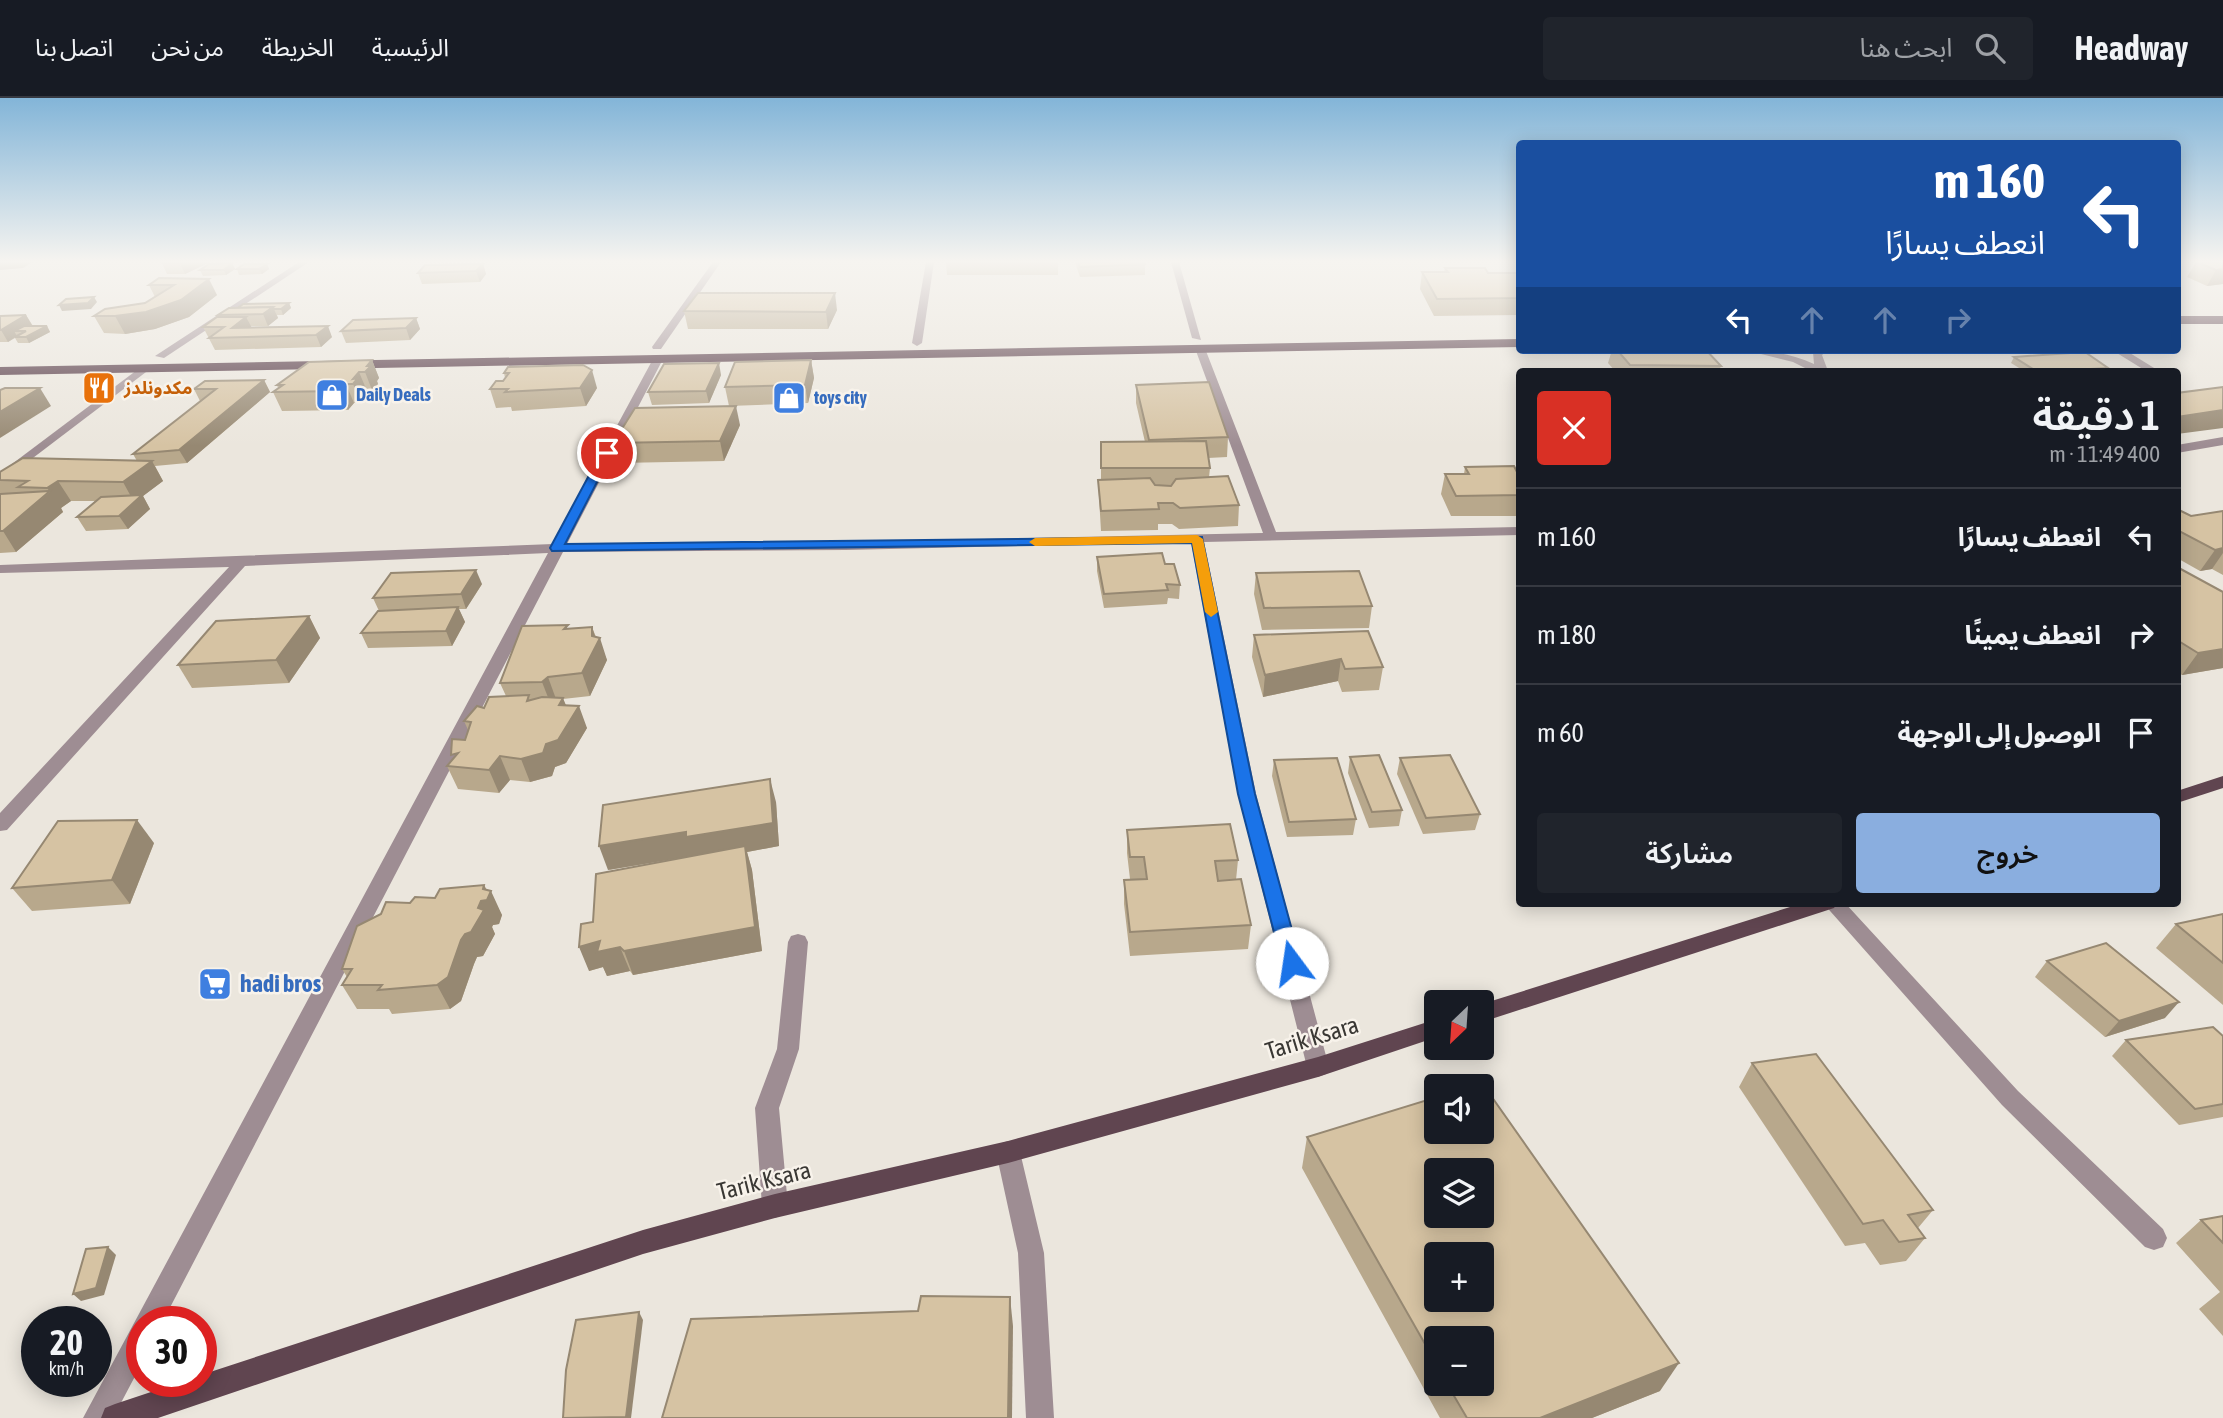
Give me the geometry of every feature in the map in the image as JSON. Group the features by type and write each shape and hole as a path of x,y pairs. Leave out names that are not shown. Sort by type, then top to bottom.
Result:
{"highway":[{"path":"0,359 657,353 1199,344 1516,331"},
{"path":"2181,333 2223,333"},
{"path":"0,371 145,369 917,343 1516,343"}],"main road":[{"path":"2181,796 2223,782"},
{"path":"1494,1009 1814,907"},
{"name":"Tarik Ksara","path":"115,1418 643,1242 775,1206 1008,1152 1318,1067 1424,1032"}],"street":[{"path":"160,356 210,324"},
{"path":"156,1306 657,353 676,324"},
{"path":"917,343 920,324"},
{"path":"1193,324 1271,536"},
{"path":"1768,354 1796,360 1814,368"},
{"path":"2123,354 2149,368"},
{"path":"0,479 145,369"},
{"path":"2181,448 2223,441"},
{"path":"0,569 241,562 556,548 1197,539 1516,531"},
{"path":"1197,539 1247,794 1318,1067"},
{"path":"0,825 241,562"},
{"path":"1837,907 2010,1098 2154,1238"},
{"path":"775,1206 767,1108 788,1049 798,942"},
{"path":"1008,1152 1031,1253 1040,1418"},
{"path":"97,1418 126,1364"}],"building":[{"path":"0,324 12,324 1,330"},
{"path":"208,324 238,324 232,328 328,326 316,335 209,338 224,327 203,327"},
{"path":"349,324 410,324 406,328 341,331"},
{"path":"24,326 47,326 26,337 15,337 26,331 14,331"},
{"path":"1620,354 1710,354 1721,366 1630,365"},
{"path":"2088,354 2108,368 2031,368 2014,357"},
{"path":"372,360 367,366 371,366 365,372 359,372 353,379 358,378 353,384 346,384 340,391 273,392 283,385 277,385 309,362"},
{"path":"811,360 805,385 725,387 735,362"},
{"path":"719,363 706,391 648,392 664,364"},
{"path":"583,365 592,370 580,388 505,392 508,389 490,389 496,381 503,381 509,373 504,373 508,367"},
{"path":"264,380 179,450 133,454 216,389 194,389 205,381"},
{"path":"1209,382 1228,437 1149,440 1136,385"},
{"path":"2223,387 2223,410 2181,416 2181,392"},
{"path":"40,388 0,412 0,390"},
{"path":"736,406 720,441 613,443 635,408"},
{"path":"1206,441 1210,468 1101,468 1101,442"},
{"path":"23,458 152,461 123,482 58,481 47,488 18,487 28,481 0,480 0,472"},
{"path":"1514,466 1516,495 1456,496 1445,474 1469,474 1465,467"},
{"path":"1228,476 1239,505 1180,508 1173,503 1158,503 1159,509 1101,511 1098,480 1150,478 1155,485 1171,486 1176,479"},
{"path":"50,491 3,531 0,531 0,494"},
{"path":"142,495 119,516 77,517 101,497"},
{"path":"2181,511 2191,516 2223,511 2223,548 2215,550 2181,532"},
{"path":"1162,553 1165,564 1174,564 1180,585 1166,584 1168,590 1104,594 1097,557"},
{"path":"2181,569 2223,592 2223,649 2198,653 2181,642"},
{"path":"476,570 461,594 373,598 391,573"},
{"path":"1359,571 1372,606 1264,608 1256,573"},
{"path":"458,607 446,631 361,633 378,611"},
{"path":"309,616 276,660 178,665 216,621"},
{"path":"568,625 564,629 592,627 592,636 600,638 582,673 548,677 542,682 500,683 522,626"},
{"path":"1368,631 1383,667 1345,669 1341,659 1265,675 1254,635"},
{"path":"529,695 527,701 542,697 563,698 559,705 579,706 558,740 546,744 543,753 521,759 500,756 489,770 447,766 458,753 451,755 452,739 465,740 471,722 464,721 477,706 484,708 489,697"},
{"path":"1379,755 1402,810 1372,812 1350,757"},
{"path":"1450,755 1480,814 1426,818 1400,758"},
{"path":"1337,758 1356,819 1289,822 1274,760"},
{"path":"770,779 773,823 686,837 686,832 599,846 603,805"},
{"path":"137,820 112,880 12,888 58,821"},
{"path":"1230,824 1238,860 1215,861 1218,881 1241,879 1251,925 1130,932 1124,880 1147,879 1144,857 1130,857 1127,830"},
{"path":"745,846 755,927 624,951 620,947 597,952 600,941 579,947 581,924 593,922 596,874"},
{"path":"484,885 483,889 491,891 487,900 481,901 478,908 484,910 471,932 465,934 461,940 448,977 437,985 378,990 382,985 342,985 352,969 342,969 357,926 381,914 386,902 410,903 415,897 435,898 440,889"},
{"path":"2223,914 2223,963 2176,924"},
{"path":"2106,943 2179,1002 2119,1021 2047,961"},
{"path":"2213,1027 2223,1036 2223,1104 2195,1109 2126,1040"},
{"path":"1816,1054 1933,1210 1908,1215 1925,1238 1899,1242 1883,1220 1863,1224 1752,1063"},
{"path":"1494,1100 1679,1363 1540,1418 1467,1418 1454,1396 1494,1396 1494,1326 1424,1326 1424,1342 1307,1137 1424,1101 1424,1144 1494,1144"},
{"path":"2223,1216 2223,1243 2201,1220"},
{"path":"108,1247 96,1288 73,1294 86,1249"},
{"path":"921,1296 1010,1297 1008,1418 662,1418 691,1319 918,1311"},
{"path":"639,1312 626,1417 563,1418 566,1370 576,1320"}],"slow traffic":[{"path":"1035,542 1197,539 1211,612"}],"place":[{"name":"مكدونلدز","path":"99,388"},
{"name":"Daily Deals","path":"332,395"},
{"name":"toys city","path":"789,398"},
{"name":"hadi bros","path":"215,984"}],"route":[{"path":"607,453 556,548 1197,539 1247,794 1292,963"}]}
